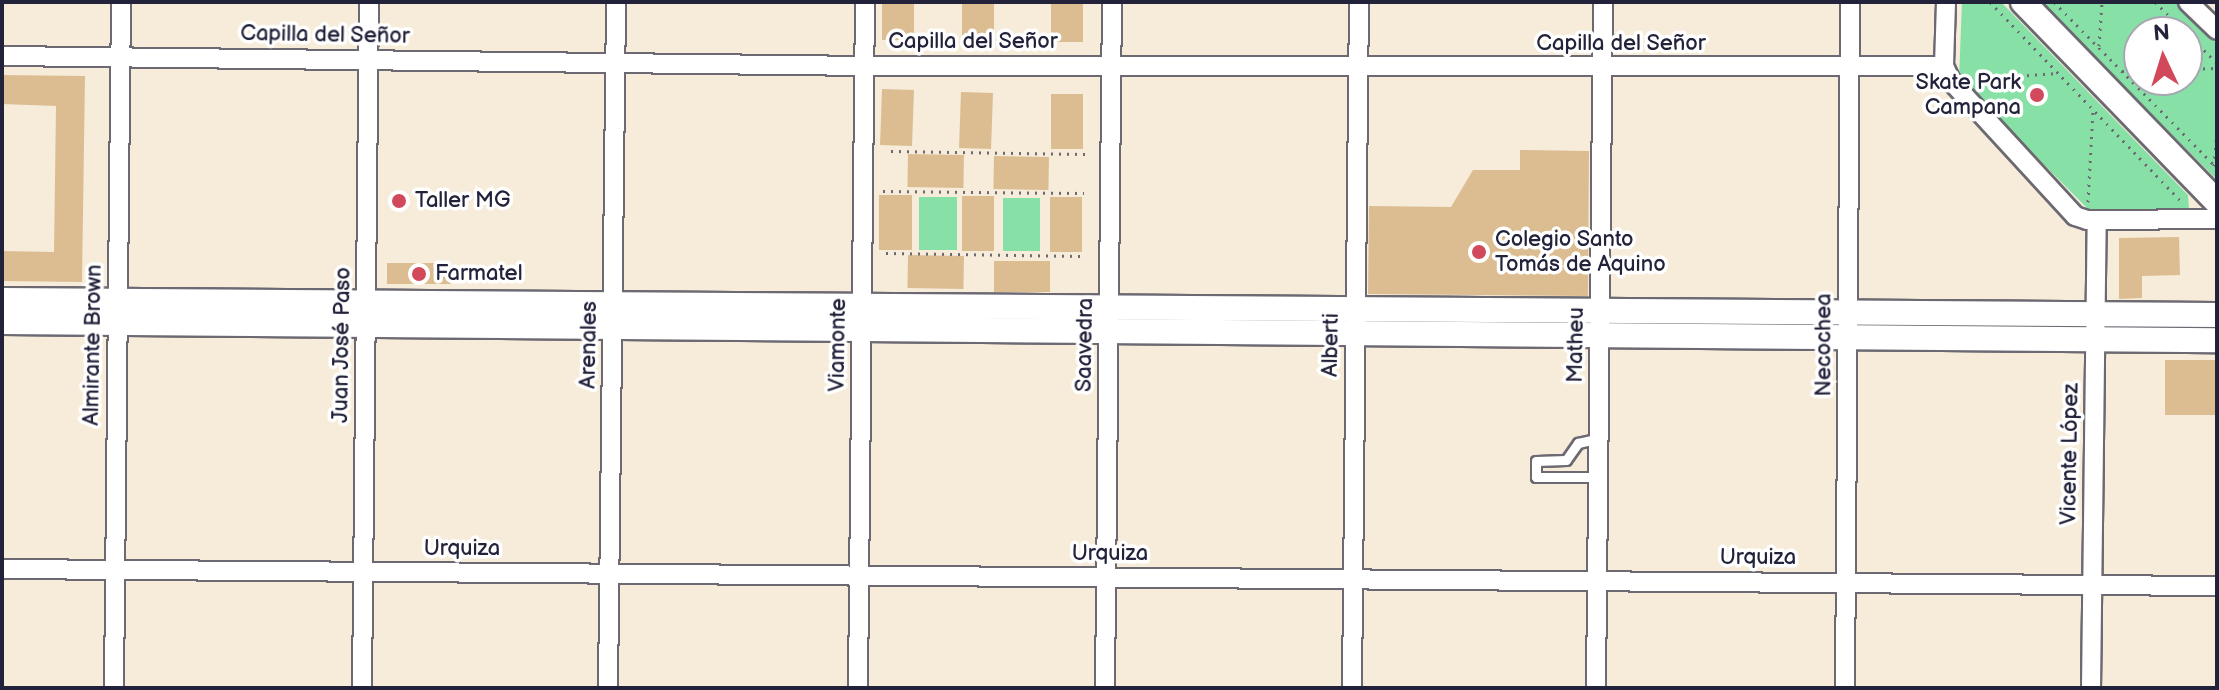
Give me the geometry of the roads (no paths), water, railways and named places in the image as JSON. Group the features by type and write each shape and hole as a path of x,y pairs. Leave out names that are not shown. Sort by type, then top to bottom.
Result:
{"main road":[{"path":"2023,2 2217,202"},
{"path":"2,300 118,312"},
{"path":"2,322 118,312 1848,325 2096,315 2217,315"},
{"path":"1848,325 2096,340 2217,340"}],"street":[{"name":"Almirante Brown","path":"114,688 121,2"},
{"name":"Juan José Paso","path":"362,688 369,2"},
{"name":"Arenales","path":"608,688 616,2"},
{"name":"Viamonte","path":"858,688 865,2"},
{"name":"Saavedra","path":"1105,688 1112,2"},
{"name":"Alberti","path":"1352,688 1359,2"},
{"name":"Matheu","path":"1596,688 1603,2"},
{"name":"Necochea","path":"1845,688 1850,2"},
{"path":"1946,2 1944,66 1951,81 2075,216 2217,219"},
{"path":"2188,2 2217,30"},
{"name":"Capilla del Señor","path":"2,56 864,66 1944,66"},
{"name":"Vicente López","path":"2091,688 2096,340 2092,215"},
{"name":"Urquiza","path":"2,569 2217,586"}],"lane":[{"path":"1598,477 1536,477 1536,461 1566,460 1578,443 1599,438"}],"place":[{"name":"Skate Park Campana","path":"2037,95"},
{"name":"Taller MG","path":"399,201"},
{"name":"Colegio Santo Tomás de Aquino","path":"1479,252"},
{"name":"Farmatel","path":"419,274"}]}
